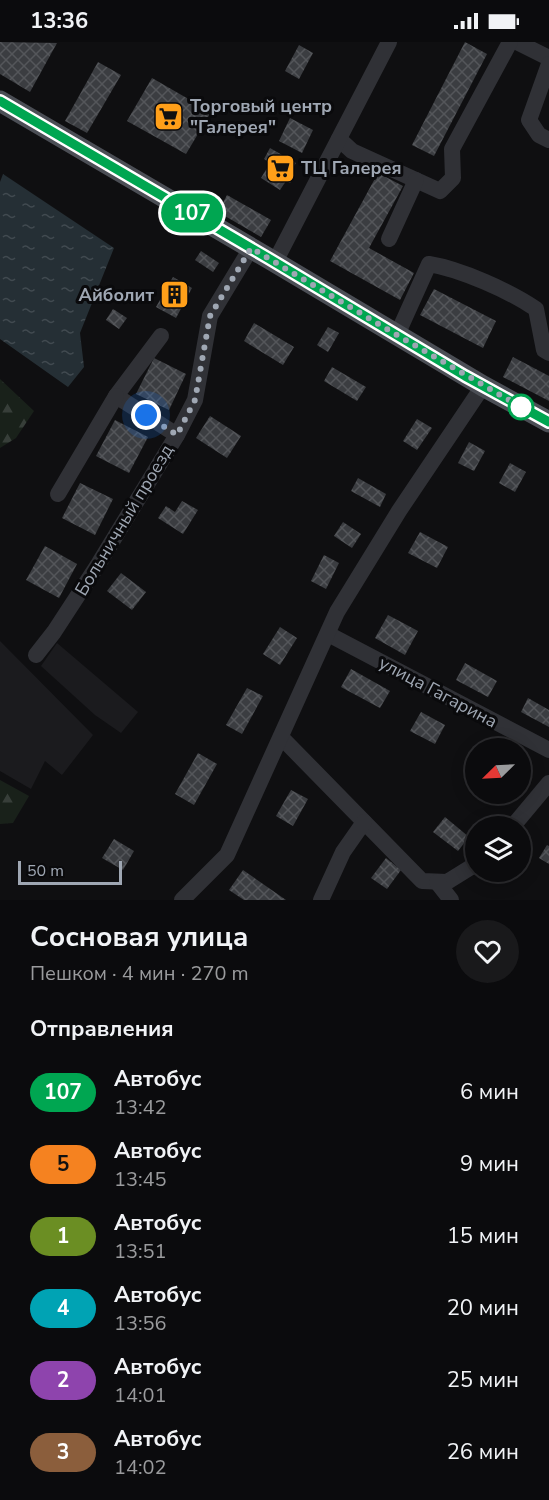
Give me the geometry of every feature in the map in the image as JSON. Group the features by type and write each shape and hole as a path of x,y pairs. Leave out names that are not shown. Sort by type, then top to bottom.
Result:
{"main road":[{"path":"0,101 483,386 549,422"}],"street":[{"name":"Больничный проезд","path":"36,655 59,625 99,564 177,435 195,400 210,316 265,256 339,139 388,42"},
{"path":"339,139 352,151 440,191 453,178 452,149 510,42"},
{"path":"517,42 549,58"},
{"path":"549,64 529,120 539,135 549,140"},
{"path":"389,239 416,180"},
{"path":"397,335 429,264 447,267 522,299 536,309 544,350 549,353"},
{"path":"58,494 116,396 161,336"},
{"path":"182,900 227,855 338,612 399,511 483,386"},
{"path":"116,396 177,435"},
{"name":"улица Гагарина","path":"328,634 549,750"},
{"path":"281,737 422,881 447,882 465,871"},
{"path":"521,816 549,783"},
{"path":"321,900 343,852 364,822"},
{"path":"437,882 451,900"}],"shaded area":[{"path":"0,641 93,735 62,775 45,761 31,789 0,771"},
{"path":"57,643 138,712 121,733 95,715 41,666"}],"green space":[{"path":"0,379 34,411 16,438 0,448"},
{"path":"0,780 29,796 13,823 0,824"}],"water":[{"path":"3,174 114,248 80,333 84,367 68,387 0,339 0,182"}],"building":[{"path":"0,42 57,43 30,92 0,74"},
{"path":"465,42 487,54 434,156 412,145"},
{"path":"299,45 313,53 299,79 285,71"},
{"path":"98,62 121,75 87,133 65,121"},
{"name":"Торговый центр \"Галерея\"","path":"152,78 211,112 186,154 127,121"},
{"path":"290,118 313,130 302,153 279,141"},
{"name":"ТЦ Галерея","path":"270,148 296,163 290,173 294,176 290,183 286,181 280,190 261,178 270,163 264,159"},
{"path":"378,173 403,186 369,248 414,273 400,300 330,261"},
{"path":"227,195 271,220 261,237 218,212"},
{"path":"201,251 219,263 213,272 195,260"},
{"name":"Айболит","path":"173,277 192,288 176,318 156,307"},
{"path":"434,289 496,321 483,348 420,315"},
{"path":"113,309 127,318 119,329 106,320"},
{"path":"254,323 294,347 283,365 244,341"},
{"path":"328,327 339,333 328,352 317,345"},
{"path":"513,357 549,376 549,401 503,377"},
{"path":"154,358 186,374 169,410 136,394"},
{"path":"332,367 366,387 357,401 324,381"},
{"path":"210,416 241,436 227,458 196,438"},
{"path":"417,419 432,428 417,450 403,441"},
{"path":"115,420 148,437 129,473 96,456"},
{"path":"469,442 485,451 474,471 458,463"},
{"path":"510,463 526,472 515,492 499,483"},
{"path":"358,478 386,494 380,507 351,491"},
{"path":"80,483 113,499 95,535 62,518"},
{"path":"182,501 198,510 183,534 158,518 166,506 175,512"},
{"path":"343,522 361,534 352,548 334,536"},
{"path":"420,532 448,547 437,568 408,553"},
{"path":"45,546 77,564 59,598 26,580"},
{"path":"324,555 339,563 326,589 311,581"},
{"path":"121,573 146,592 132,610 107,591"},
{"path":"388,615 418,631 405,655 375,638"},
{"path":"280,627 297,638 280,665 263,654"},
{"path":"465,663 497,681 488,697 456,680"},
{"path":"351,669 390,691 380,708 341,687"},
{"path":"247,688 263,696 242,734 226,725"},
{"path":"528,698 549,710 549,727 521,712"},
{"path":"421,712 445,725 435,744 410,731"},
{"path":"198,753 217,764 194,805 175,794"},
{"path":"291,790 308,799 293,826 276,816"},
{"path":"445,817 465,834 465,842 458,851 433,832"},
{"path":"114,839 134,851 123,870 102,858"},
{"path":"547,845 549,846 549,864 539,858"},
{"path":"386,858 401,870 387,889 371,878"},
{"path":"243,870 286,900 244,900 229,890"}],"bus line":[{"name":"107","path":"0,101 465,376 549,422"}],"place":[{"name":"Торговый центр \"Галерея\"","path":"169,116"},
{"name":"ТЦ Галерея","path":"280,168"},
{"name":"Айболит","path":"175,295"}],"route":[{"path":"146,415 177,435 195,400 210,316 251,248 521,407"}]}
